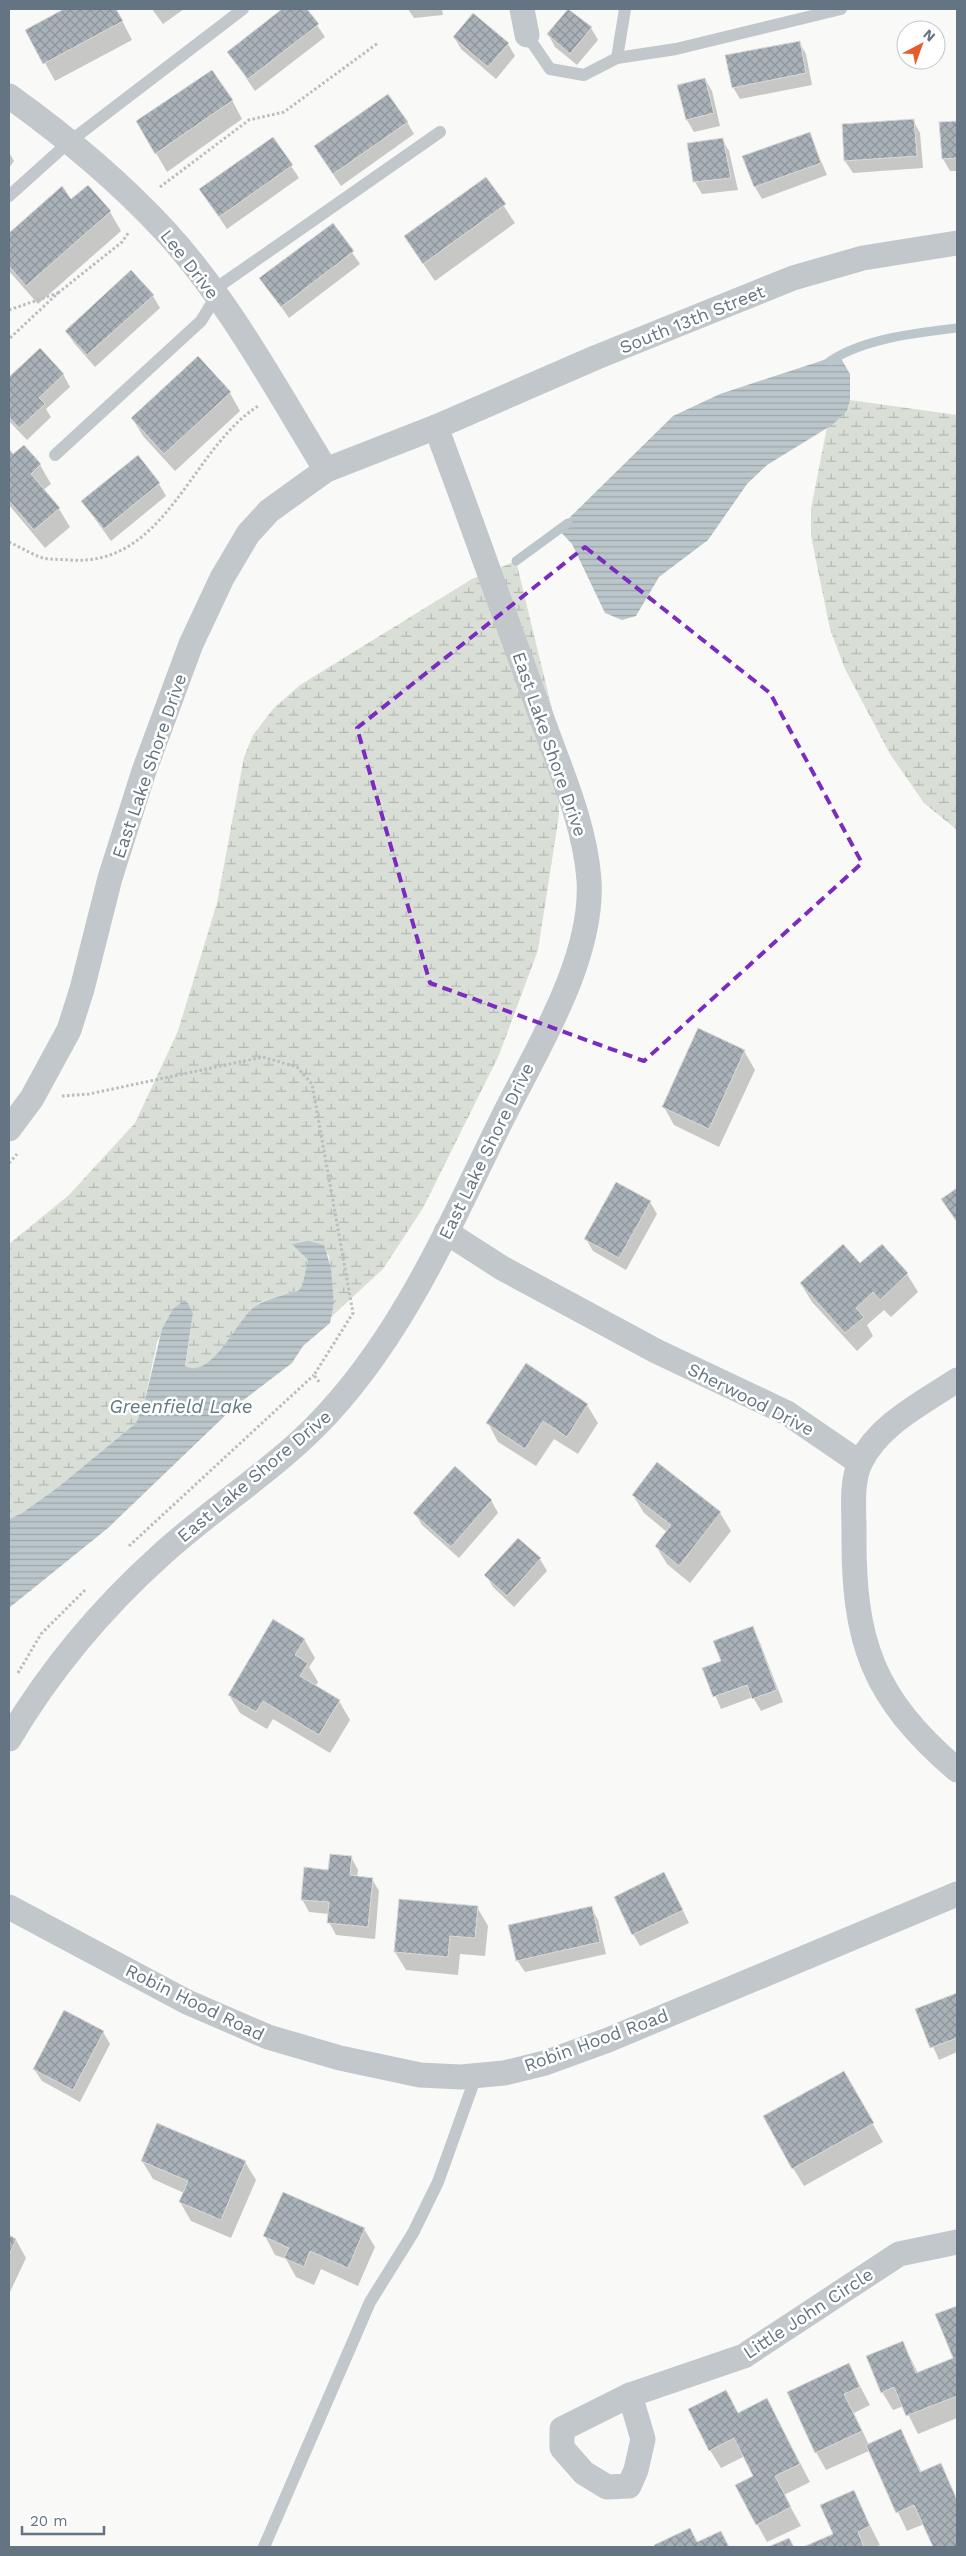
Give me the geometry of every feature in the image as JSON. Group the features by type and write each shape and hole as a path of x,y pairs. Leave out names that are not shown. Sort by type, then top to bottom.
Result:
{"street":[{"path":"522,9 527,36"},
{"name":"Lee Drive","path":"9,96 124,188 167,233 212,291 326,470"},
{"name":"South 13th Street","path":"436,427 597,357 793,278 863,258 957,243"},
{"name":"East Lake Shore Drive","path":"9,1129 32,1098 68,1030 82,988 110,878 144,771 192,644 222,578 248,534 269,510 326,470 436,427 572,804 586,850 589,884 588,919 583,944 554,1014 446,1232 410,1300 372,1358 336,1406 300,1442 162,1554 110,1605 60,1662 30,1704 9,1739"},
{"name":"Sherwood Drive","path":"446,1232 502,1268 648,1346 786,1413 860,1463"},
{"path":"957,1380 890,1425 860,1463 854,1490 854,1551 860,1626 868,1656 884,1689 904,1719 933,1750 957,1770"},
{"name":"Robin Hood Road","path":"9,1906 187,2002 268,2037 340,2058 420,2076 476,2076 504,2073 546,2063 608,2040 957,1894"},
{"name":"Little John Circle","path":"630,2395 744,2356 899,2254 957,2242"}],"lane":[{"path":"9,196 68,142 243,9"},
{"path":"617,58 625,9"},
{"path":"527,36 550,69 584,75 617,58 676,49 841,9"},
{"path":"55,455 201,321 212,303 212,291 440,132"},
{"path":"264,2547 370,2302 413,2234 438,2182 476,2076"}],"path":[{"path":"9,339 58,293 122,242 162,184 249,120 284,112 378,43"},
{"path":"9,310 58,293"},
{"path":"9,542 44,558 91,562 131,546 163,517 218,442 244,415 278,393"},
{"path":"89,1094 263,1057 297,1067 312,1084 353,1314 314,1375 336,1406"}],"highlighted area":[{"path":"585,547 770,693 862,863 644,1061 430,983 357,728"}],"green space":[{"path":"850,400 957,415 957,830 924,803 890,754 845,669 830,629 811,536 811,509 827,427 847,411"},
{"path":"516,561 552,709 559,762 559,815 538,950 499,1055 423,1208 383,1269 331,1317 334,1303 329,1255 293,1243 308,1260 302,1286 298,1291 269,1299 254,1307 223,1347 205,1365 195,1368 185,1367 193,1313 188,1303 173,1309 157,1342 144,1404 136,1423 57,1488 22,1513 9,1519 9,1244 69,1195 135,1123 178,1031 217,903 244,757 253,735 273,709 300,685 472,579"}],"water":[{"path":"839,355 850,374 850,400 847,411 832,425 767,465 747,484 708,540 659,577 636,616 622,620 605,613 572,544 558,529 673,416 720,394"},
{"name":"Greenfield Lake","path":"308,1241 324,1245 331,1268 334,1303 330,1323 303,1346 292,1363 233,1408 108,1528 9,1608 9,1519 22,1513 57,1488 136,1423 144,1404 162,1329 173,1309 183,1301 188,1303 193,1313 185,1366 195,1368 205,1365 223,1347 254,1307 269,1299 298,1291 302,1286 308,1260 292,1244"}],"building":[{"path":"64,9 116,9 123,21 43,64 25,30"},
{"path":"282,9 307,9 319,24 248,79 227,52"},
{"path":"568,9 592,27 570,54 547,34"},
{"path":"473,13 509,43 488,67 453,37"},
{"path":"800,41 806,73 732,88 725,55"},
{"path":"212,70 233,100 155,154 136,121"},
{"path":"705,78 714,113 686,120 677,85"},
{"path":"388,94 408,122 333,174 314,146"},
{"path":"914,119 917,156 844,161 842,124"},
{"path":"957,121 957,158 942,159 939,122"},
{"path":"810,132 821,163 754,187 742,156"},
{"path":"273,137 293,165 219,217 199,189"},
{"path":"723,138 731,178 693,182 687,143"},
{"path":"486,177 506,204 423,264 404,236"},
{"path":"88,185 111,211 26,286 9,266 9,233 62,186 71,199"},
{"path":"333,223 354,251 281,307 259,278"},
{"path":"131,270 154,295 87,355 65,331"},
{"path":"40,348 64,374 39,398 45,404 19,428 9,417 9,377"},
{"path":"198,356 231,392 164,454 131,418"},
{"path":"24,445 41,464 31,474 60,508 34,530 9,501 9,449 13,454"},
{"path":"138,455 160,483 104,529 81,501"},
{"path":"698,1028 745,1050 709,1129 662,1107"},
{"path":"616,1182 651,1201 619,1258 584,1239"},
{"path":"957,1188 957,1222 941,1199"},
{"path":"843,1244 860,1263 882,1244 908,1273 880,1300 873,1292 856,1308 864,1317 845,1333 800,1283"},
{"path":"526,1363 588,1404 567,1437 543,1421 525,1449 486,1423"},
{"path":"657,1462 721,1512 679,1566 655,1546 671,1525 632,1495"},
{"path":"455,1466 492,1500 451,1547 413,1513"},
{"path":"518,1538 541,1558 507,1596 484,1575"},
{"path":"273,1619 305,1639 295,1655 308,1663 300,1676 340,1700 319,1735 263,1701 256,1712 228,1695"},
{"path":"753,1626 777,1690 752,1699 747,1685 713,1697 702,1668 721,1661 713,1641"},
{"path":"330,1854 352,1856 350,1875 373,1878 368,1927 327,1923 329,1902 301,1900 304,1867 328,1870"},
{"path":"664,1872 683,1910 632,1935 614,1897"},
{"path":"399,1899 478,1906 475,1938 450,1936 448,1957 394,1952"},
{"path":"592,1906 600,1942 516,1961 508,1925"},
{"path":"957,1993 957,2038 930,2048 915,2009"},
{"path":"64,2010 104,2031 73,2090 33,2069"},
{"path":"844,2071 874,2123 792,2169 763,2116"},
{"path":"157,2123 246,2161 221,2220 179,2202 188,2181 141,2161"},
{"path":"283,2192 365,2228 348,2268 310,2251 304,2267 284,2258 289,2248 263,2236"},
{"path":"9,2235 16,2239 9,2255"},
{"path":"957,2306 957,2396 906,2416 894,2387 881,2393 866,2356 903,2341 916,2373 953,2358 935,2314"},
{"path":"849,2363 860,2387 844,2394 862,2431 815,2453 787,2392"},
{"path":"726,2390 738,2413 767,2398 800,2464 775,2476 791,2507 756,2525 735,2485 753,2476 734,2438 709,2451 688,2409"},
{"path":"901,2429 920,2472 941,2463 957,2500 957,2547 933,2547 914,2505 896,2513 866,2445"},
{"path":"854,2490 870,2526 858,2532 864,2547 803,2547 833,2534 820,2505"},
{"path":"690,2528 697,2542 721,2531 729,2547 655,2547 654,2545"},
{"path":"789,2538 794,2547 768,2547"}],"waterway":[{"path":"830,361 844,353 875,342 957,328"},
{"path":"516,561 568,523"}]}
